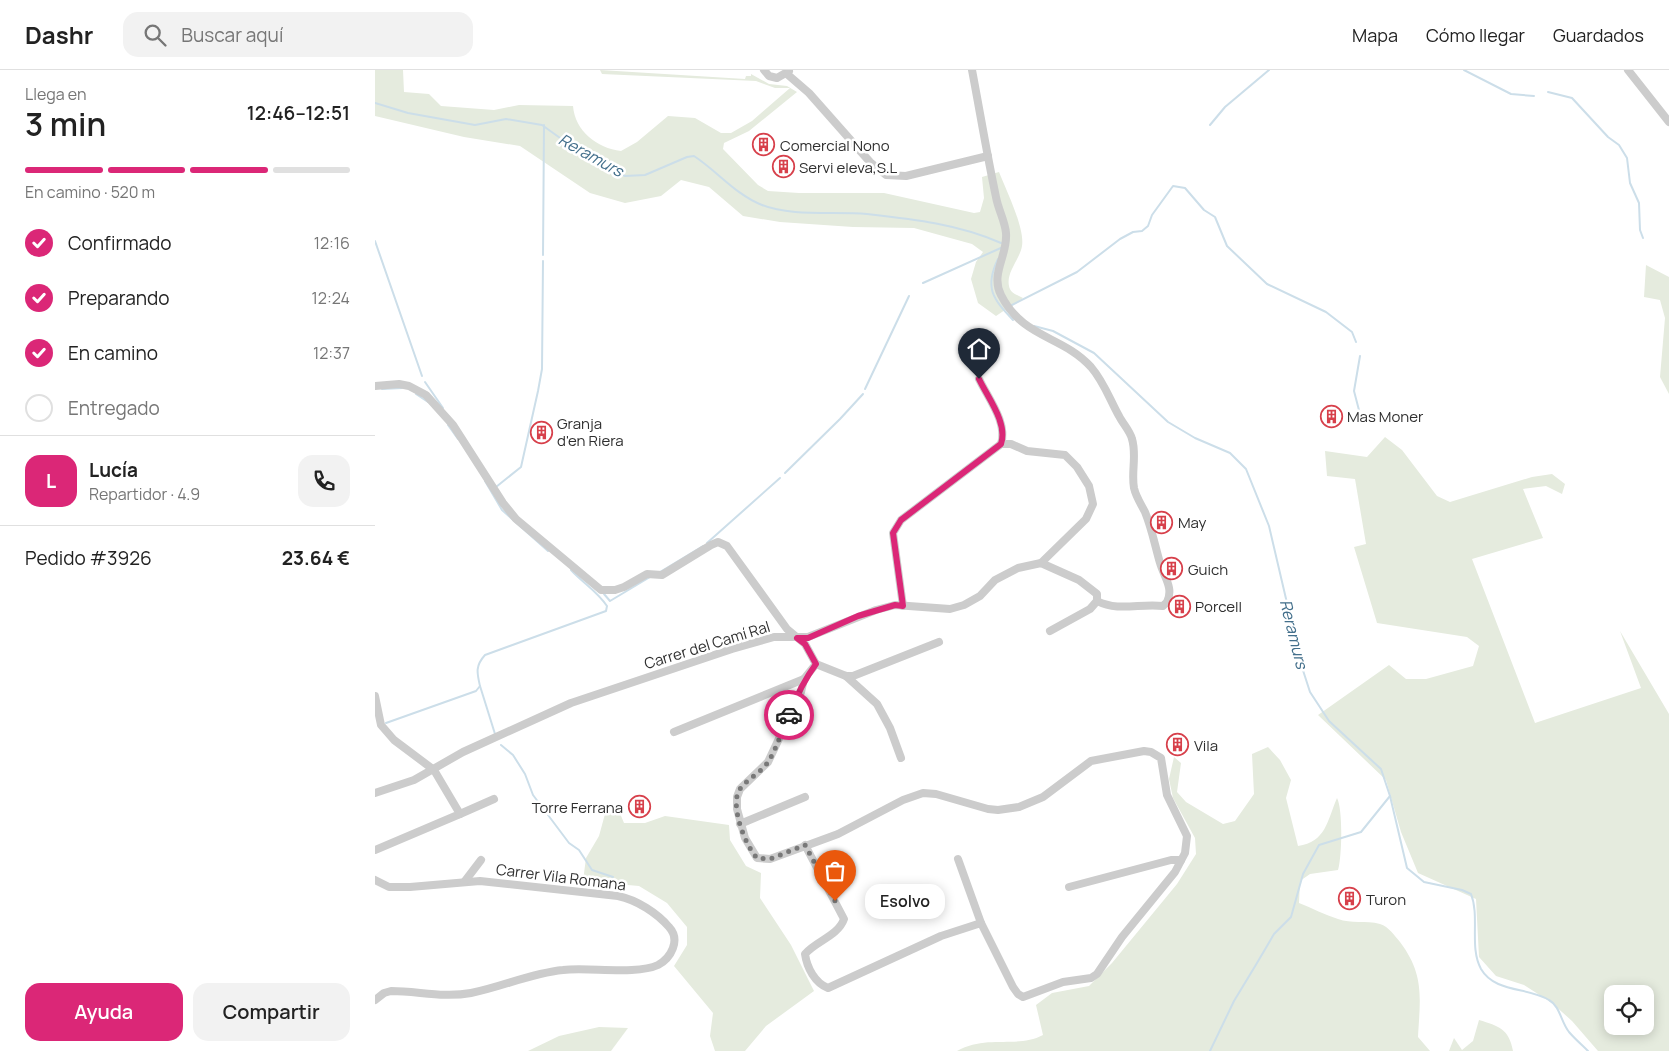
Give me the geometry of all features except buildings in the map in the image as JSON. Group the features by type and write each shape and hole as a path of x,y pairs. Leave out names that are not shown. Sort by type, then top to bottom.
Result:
{"street":[{"path":"764,70 769,76 777,78 788,72 870,162 886,174 906,176 989,156"},
{"path":"972,70 996,199 1006,230 1006,251 999,266 998,284 1000,294 1021,323 1067,348 1091,368 1099,378 1129,432 1134,452 1132,475 1134,488 1145,512 1170,589 1169,597 1163,606 1150,604 1115,608 1097,601"},
{"path":"1628,70 1669,122"},
{"path":"903,606 893,533 901,520 1001,444 1004,435 1002,425 979,379"},
{"path":"375,386 399,384 409,386 425,394 453,425 503,503 516,519 556,550 595,587 608,591 615,590 647,574 662,575 711,545 723,543 787,629 805,644 816,664 846,676 877,704 890,728 901,758"},
{"path":"1001,444 1011,444 1027,451 1065,455 1077,467 1089,486 1093,504 1086,519 1041,563 1079,580 1097,594 1097,601 1090,610 1049,631"},
{"name":"Carrer del Camí Ral","path":"375,793 434,770 463,752 571,703 732,649 775,637 808,638 876,610 903,606 951,609 964,605 980,596 1006,573 1018,568 1041,563"},
{"path":"846,676 853,676 939,642"},
{"path":"816,664 804,679 801,692 769,762 740,789 737,797 741,824 751,852 757,858 770,859 846,830 913,795 929,793 975,807 997,810 1008,809 1043,797 1091,761 1151,752 1158,754 1164,763 1167,794 1187,836 1185,853 1175,872 1122,937 1103,966 1091,978 1063,982 1029,996 1020,996 1013,987 981,923 958,859"},
{"path":"674,732 804,679"},
{"path":"375,696 381,725 394,740 434,770 459,814"},
{"path":"741,824 805,797"},
{"path":"375,850 494,799"},
{"path":"805,845 844,919 842,925 809,948 805,954 806,962 819,985 828,988 941,936 981,923"},
{"name":"Carrer Vila Romana","path":"465,881 481,860"},
{"path":"1069,886 1171,860 1181,860"},
{"name":"Carrer Vila Romana","path":"375,880 389,887 465,881 606,894 629,898 670,928 674,934 673,949 663,961 647,968 563,970 470,993 442,996 391,991 384,993 375,1000"}],"shaded area":[{"path":"375,70 403,70 404,92 429,94 441,106 494,110 519,105 573,106 578,123 589,137 604,146 621,151 637,142 668,116 695,118 721,133 731,133 752,121 790,88 775,88 756,81 602,74 600,70 745,79 746,76 751,76 751,74 769,84 787,86 797,92 749,131 724,143 723,149 758,185 768,191 799,193 884,193 974,213 980,212 984,198 982,177 999,172 1018,219 1022,238 1021,251 1009,276 1009,286 1012,292 1023,298 996,316 978,303 971,279 976,262 983,252 972,244 914,228 853,227 780,222 743,216 709,187 681,180 661,196 625,203 590,193 520,146 464,137 375,116"},
{"path":"1646,265 1669,277 1669,394 1660,377 1665,318 1660,300 1644,297"},
{"path":"1385,437 1402,450 1437,496 1450,502 1532,477 1552,474 1565,484 1562,494 1546,486 1523,489 1543,538 1472,559 1535,723 1641,688 1620,631 1669,714 1669,1051 1598,1051 1572,1021 1552,1003 1524,985 1496,976 1479,957 1476,899 1418,873 1401,832 1386,780 1318,715 1389,665 1406,679 1426,679 1473,666 1479,646 1467,637 1377,623 1354,547 1366,544 1355,479 1327,476 1325,451 1367,457"},
{"path":"1268,747 1280,760 1291,780 1286,798 1298,846 1307,844 1320,835 1328,822 1337,798 1339,804 1341,833 1338,870 1310,874 1300,881 1299,903 1328,916 1343,920 1380,924 1393,934 1414,965 1420,999 1418,1037 1430,1051 957,1051 979,1043 1023,1041 1043,1035 1036,1005 1052,993 1089,986 1112,963 1177,884 1196,854 1195,838 1173,798 1169,779 1174,757 1181,763 1177,792 1186,802 1223,824 1235,821 1254,794 1252,754"},
{"path":"619,811 624,823 645,823 665,816 729,825 730,840 746,866 761,873 760,898 791,945 814,991 766,1026 745,1051 715,1051 710,1036 713,1013 674,966 687,945 687,927 667,903 639,886 583,881 586,858 599,836 605,814"},
{"path":"1479,1020 1492,1024 1506,1033 1513,1051 1449,1051 1454,1038 1462,1050 1473,1041"},
{"path":"599,1027 628,1028 611,1051 528,1051 559,1036"}],"waterway":[{"path":"1210,125 1225,107 1269,70"},
{"path":"1464,70 1511,94 1534,96"},
{"path":"1548,92 1572,98 1608,137 1619,145 1627,158 1630,183 1639,203 1640,230 1643,238"},
{"name":"Reramurs","path":"375,103 408,113 475,125 506,119 542,125 574,148 625,176 645,175 687,157 694,156 753,201 774,209 800,212 855,213 918,220 969,231 1001,243"},
{"path":"543,255 544,125"},
{"path":"1010,306 1077,272 1120,239 1133,232 1142,231 1148,226 1152,215 1173,186 1185,188 1204,210 1215,217 1227,246 1267,284 1326,312 1352,332 1356,342"},
{"path":"375,241 422,376"},
{"path":"923,283 1003,247"},
{"name":"Reramurs","path":"998,259 991,286 1000,306 1013,320"},
{"path":"496,487 521,467 538,391 542,369 543,261"},
{"path":"865,389 909,296"},
{"name":"Reramurs","path":"1034,326 1053,331 1094,353 1168,422 1195,438 1230,453 1246,469 1269,526 1287,603 1288,624 1310,692 1329,721 1381,769 1390,796 1407,868 1424,882 1462,890 1471,894 1475,912 1477,960 1481,969 1487,977 1503,986 1541,996 1553,1003 1569,1032 1588,1051"},
{"path":"1360,356 1354,391 1360,414"},
{"path":"425,382 443,408"},
{"path":"382,389 402,388"},
{"path":"416,394 428,402"},
{"path":"785,473 863,394"},
{"path":"448,425 458,439"},
{"path":"707,543 780,478"},
{"path":"485,481 502,510 548,551"},
{"path":"660,572 703,546"},
{"path":"386,723 476,691 480,686 478,666 485,655 606,611 607,606 603,601 571,570"},
{"path":"604,594 610,601 650,577"},
{"path":"480,686 495,734"},
{"path":"501,745 513,755 525,774 533,795 569,843 579,850 592,870 613,877"},
{"path":"1210,1051 1234,1001 1274,934 1291,917 1303,874 1319,845 1361,832 1390,796"}],"way so far":[{"path":"789,715 769,762 740,789 737,797 737,808 745,838 751,852 757,858 770,859 805,845 816,869 835,901"}],"place":[{"name":"Comercial Nono","path":"764,145"},
{"name":"Servi eleva,S.L","path":"783,167"},
{"name":"Mas Moner","path":"1331,416"},
{"name":"Granja d'en Riera","path":"541,432"},
{"name":"May","path":"1162,522"},
{"name":"Guich","path":"1172,569"},
{"name":"Porcell","path":"1179,606"},
{"name":"Vila","path":"1178,745"},
{"name":"Torre Ferrana","path":"639,807"},
{"name":"Turon","path":"1350,899"},
{"name":"Esolvo","path":"835,901"}],"route":[{"path":"789,715 801,692 804,679 816,664 805,644 797,638 808,638 876,610 895,605 903,606 893,533 901,520 1001,444 1004,435 1002,425 979,379"}]}
